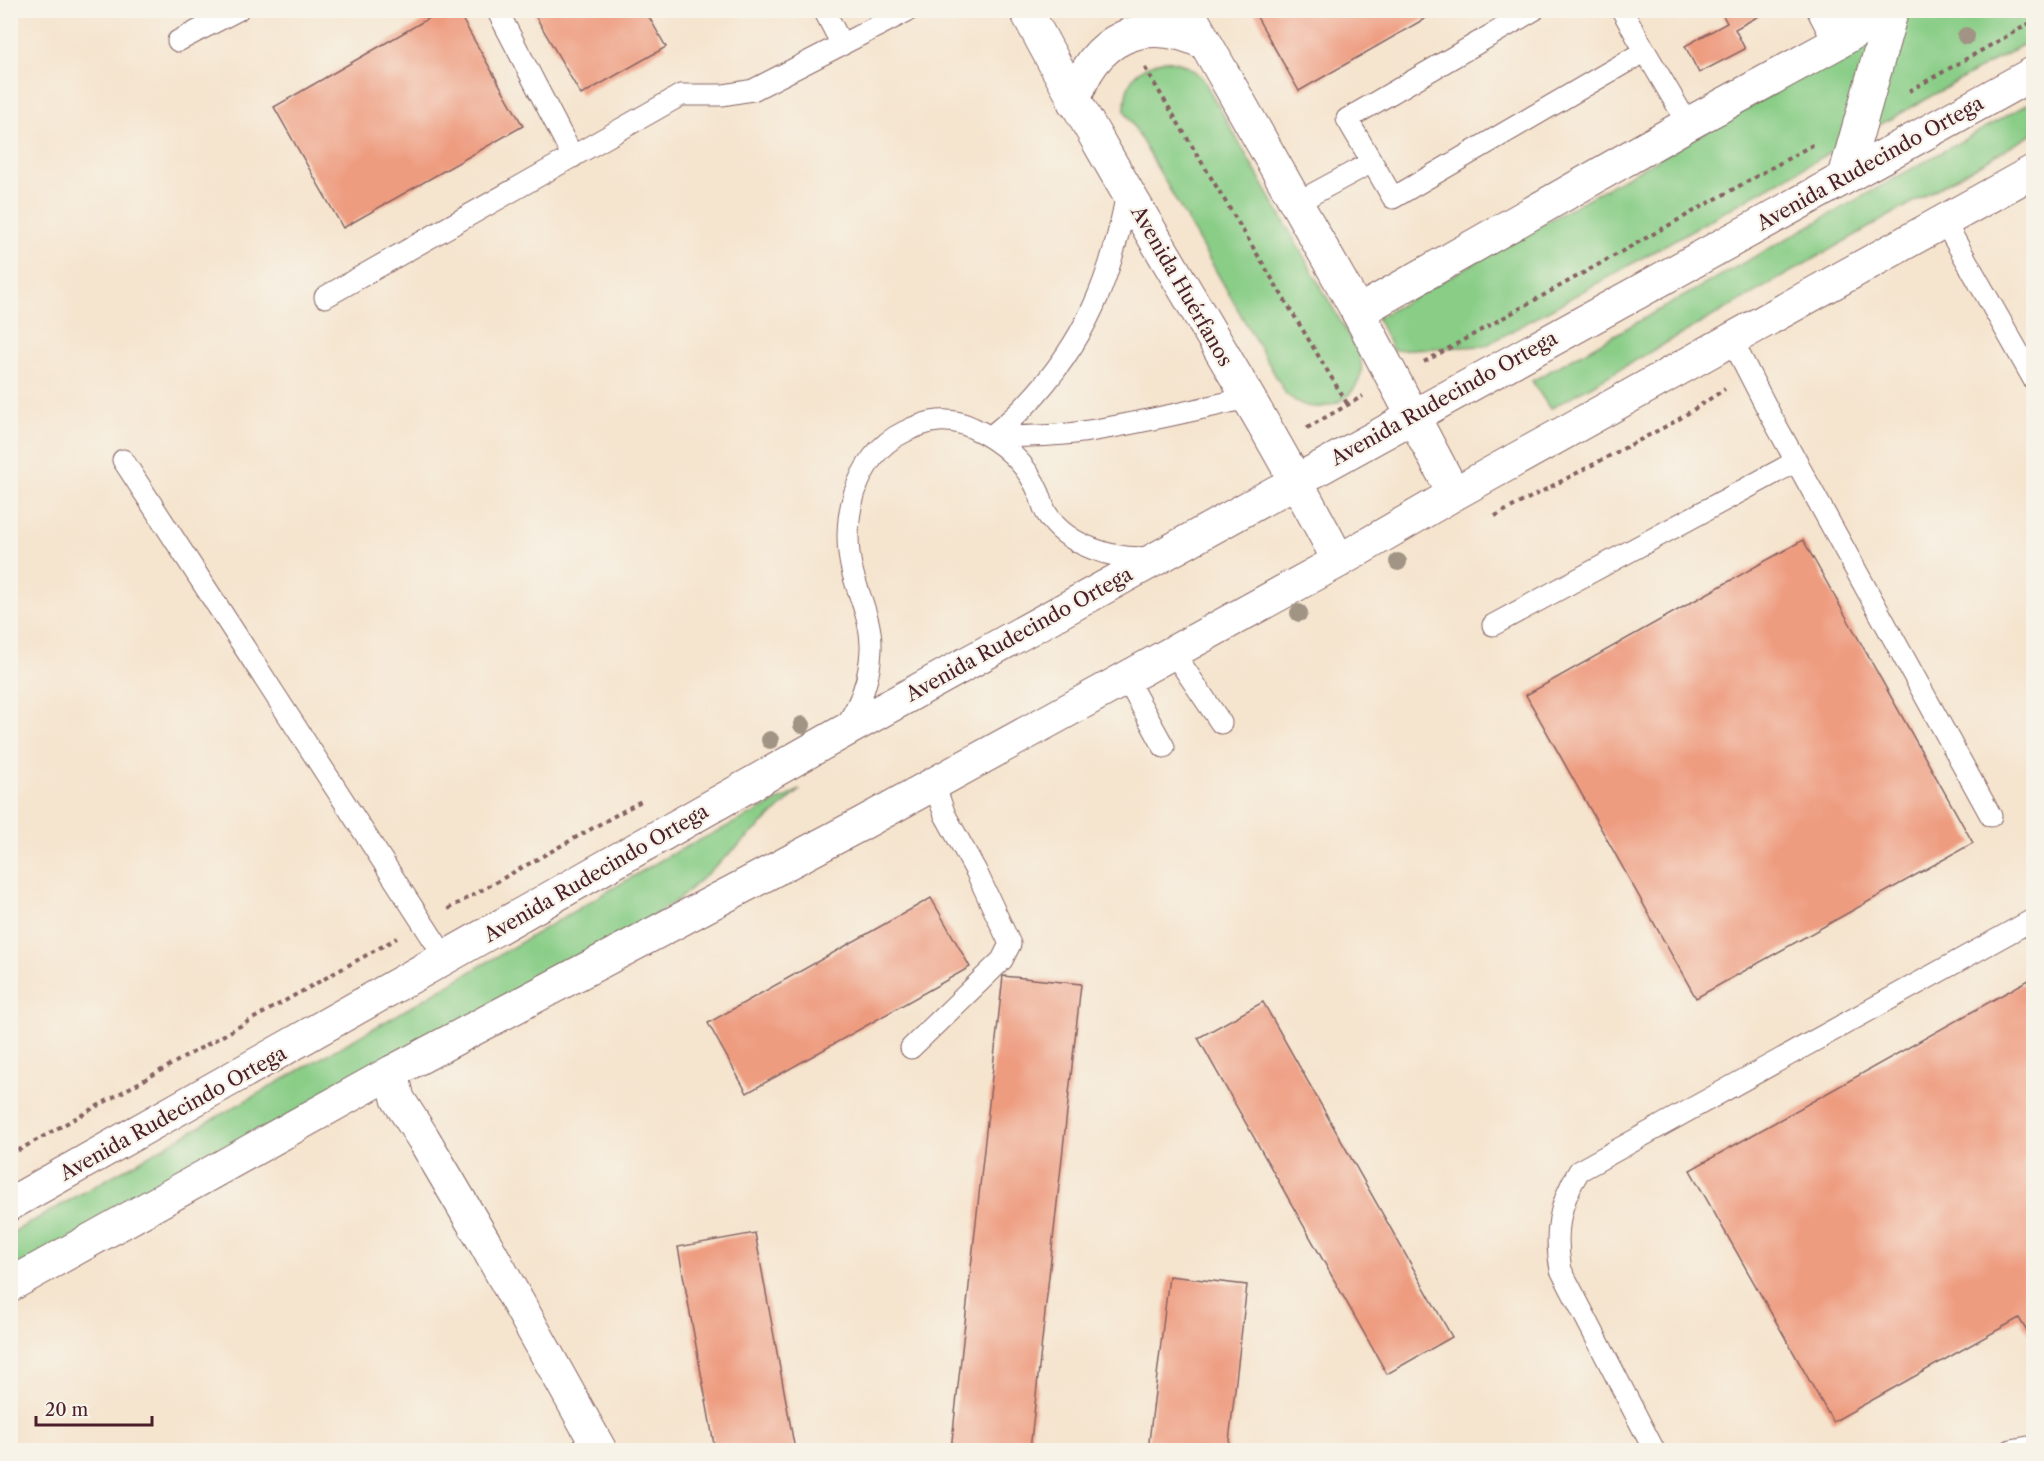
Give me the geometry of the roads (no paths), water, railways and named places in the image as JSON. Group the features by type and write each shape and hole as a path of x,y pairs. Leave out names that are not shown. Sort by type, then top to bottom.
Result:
{"main road":[{"name":"Avenida Huérfanos","path":"1026,10 1074,102 1296,480 1339,561"},
{"path":"1187,10 1358,312 1454,494"},
{"path":"1824,10 1840,41"},
{"path":"1358,312 1688,124 1840,41 1891,10"},
{"path":"1845,176 1891,10"},
{"path":"1074,102 1080,81 1092,62 1107,47 1126,36 1146,31 1167,31 1187,34 1205,43"},
{"name":"Avenida Rudecindo Ortega","path":"10,1204 840,734 1412,414 2034,74"},
{"path":"10,1285 392,1072 934,784 1339,561 1454,494 2034,171"},
{"path":"392,1072 398,1099 486,1245 600,1450"}],"lane":[{"path":"178,41 238,10"},
{"path":"497,10 573,157"},
{"path":"824,10 842,45"},
{"path":"325,297 681,95 723,95 753,90 909,10"},
{"path":"1534,10 1347,119 1393,198 1645,51"},
{"path":"1622,10 1688,124"},
{"path":"1296,203 1372,162"},
{"path":"990,437 1024,408 1053,375 1078,338 1098,298 1111,263 1127,192"},
{"path":"1944,221 2034,380"},
{"path":"1732,340 1770,414 1991,816"},
{"path":"990,437 1035,436 1101,429 1248,398"},
{"path":"840,734 854,714 864,693 870,669 872,645 869,622 853,574 848,546 852,506 863,472 872,458 890,440 915,426 933,421 952,420 990,437 1010,452 1026,470 1039,492 1047,515 1063,531 1082,544 1103,553 1122,557 1142,558 1161,555"},
{"path":"123,460 446,959"},
{"path":"1493,625 1797,461"},
{"path":"1173,652 1221,723"},
{"path":"1126,678 1164,747"},
{"path":"911,1048 1002,960 1010,944 976,871 945,815 934,784"},
{"path":"1654,1450 1561,1270 1558,1253 1558,1220 1563,1202 1579,1171 2034,919"},
{"path":"2011,1450 2034,1446"}]}
